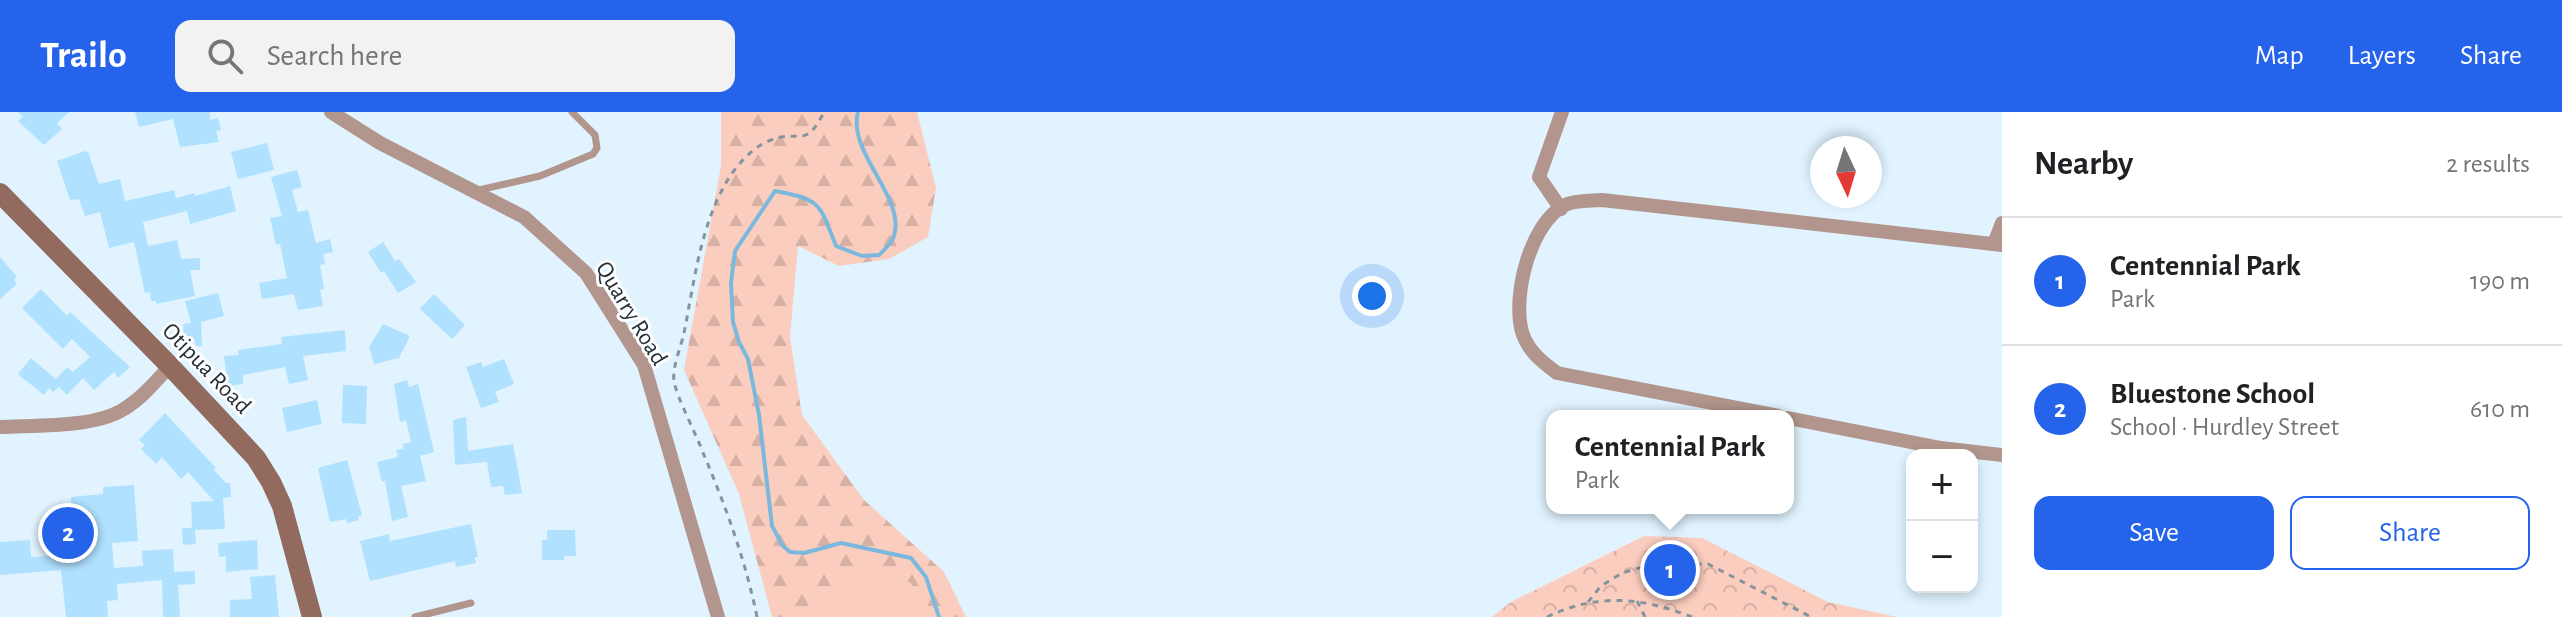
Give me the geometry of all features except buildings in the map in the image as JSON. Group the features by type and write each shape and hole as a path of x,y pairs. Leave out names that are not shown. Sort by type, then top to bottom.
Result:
{"street":[{"name":"Quarry Road","path":"331,112 380,143 524,217 586,273 644,365 718,617"},
{"path":"1561,209 1539,177 1562,112"},
{"name":"Otipua Road","path":"0,193 239,438 271,482 287,521 312,617"},
{"path":"1748,410 1557,373 1535,356 1522,334 1519,307 1531,249 1542,224 1566,204 1602,200 1998,245 2002,223"},
{"path":"0,427 86,421 115,415 136,401 170,366"},
{"path":"1794,419 1941,448 2002,455"}],"lane":[{"path":"474,191 540,176 593,154 597,148 595,135 572,112"},
{"path":"415,617 471,603"}],"path":[{"path":"757,617 720,493 674,380 693,274 725,184 737,166 758,146 774,139 810,134 824,112"},
{"path":"1588,602 1601,586 1622,573 1649,565 1708,564 1811,617"},
{"path":"1637,601 1645,617"},
{"path":"1547,617 1588,602 1637,601 1660,605 1692,617"}],"green space":[{"path":"721,112 917,112 936,188 928,237 889,259 839,266 798,246 790,337 802,415 864,500 944,572 966,617 922,617 911,584 874,568 804,617 772,617 739,494 684,370 721,166"},
{"path":"1644,536 1702,538 1828,602 1897,617 1492,617 1511,602"},
{"path":"874,567 911,583 922,617 804,617"}],"waterway":[{"path":"858,112 857,128 861,143 892,206 895,221 892,241 879,255 862,256 836,246 817,206 802,197 775,191 735,251 731,283 733,322 748,359 759,415 772,526 783,546 790,552 804,553 841,543 911,558 926,577 939,617"}],"place":[{"name":"Bluestone School","path":"68,533"},
{"name":"Centennial Park","path":"1670,570"}]}
